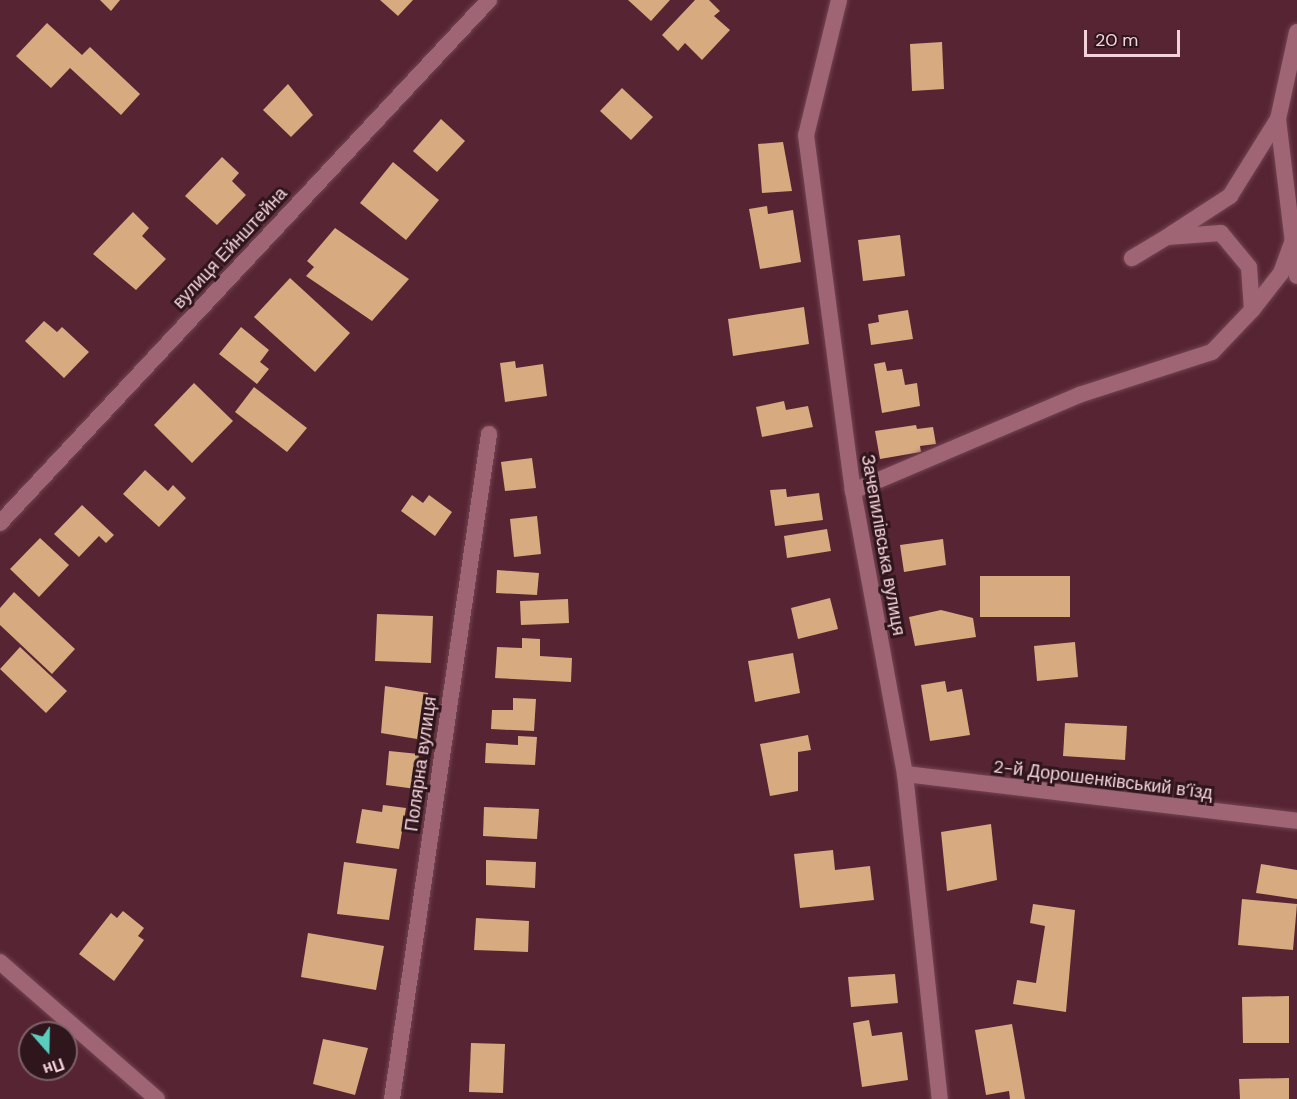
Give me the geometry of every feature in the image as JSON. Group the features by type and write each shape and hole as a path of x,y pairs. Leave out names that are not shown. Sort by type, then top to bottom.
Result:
{"street":[{"name":"вулиця Ейнштейна","path":"0,523 489,0"},
{"name":"Зачепилівська вулиця","path":"839,0 806,135 853,491 905,774 940,1099"},
{"path":"1297,32 1278,119 1297,276"},
{"path":"1132,258 1230,196 1278,119"},
{"path":"1167,237 1221,233 1250,267 1252,310"},
{"path":"853,491 1079,395 1212,352 1252,310 1281,273 1293,240"},
{"name":"Полярна вулиця","path":"392,1099 489,434"},
{"name":"2-й Дорошенківський в’їзд","path":"905,774 1297,821"},
{"path":"0,962 158,1099"}],"building":[{"path":"100,0 120,0 111,11"},
{"path":"380,0 413,0 398,16"},
{"path":"628,0 670,0 651,21"},
{"path":"695,0 709,0 720,11 714,16 730,30 702,60 685,43 678,51 662,35"},
{"path":"47,23 82,55 90,47 140,94 121,115 70,68 51,88 16,56"},
{"path":"942,42 944,89 912,91 910,44"},
{"path":"288,84 313,115 291,137 263,110"},
{"path":"622,88 653,117 631,140 600,111"},
{"path":"441,119 465,141 437,172 413,151"},
{"path":"783,142 792,191 762,193 758,144"},
{"path":"222,157 239,173 232,181 246,195 217,225 185,196"},
{"path":"393,162 439,200 406,240 360,203"},
{"path":"767,206 768,214 793,210 801,262 760,269 749,209"},
{"path":"133,212 149,228 142,236 166,259 136,290 93,254"},
{"path":"335,228 409,279 372,321 306,276 314,267 307,261"},
{"path":"900,235 905,276 863,281 858,240"},
{"path":"290,278 350,333 315,372 254,317"},
{"path":"804,307 809,344 733,356 728,319"},
{"path":"908,310 913,339 871,345 868,324 879,322 878,315"},
{"path":"44,321 57,332 62,327 89,352 64,378 25,341"},
{"path":"241,327 269,350 260,362 269,369 257,384 219,354"},
{"path":"515,361 516,368 543,364 547,396 505,402 500,363"},
{"path":"885,362 887,371 902,369 905,385 917,383 920,406 882,413 874,364"},
{"path":"194,383 233,421 192,463 154,425"},
{"path":"254,387 307,428 287,452 235,412"},
{"path":"784,401 786,410 808,406 813,427 762,437 756,407"},
{"path":"916,425 917,429 933,427 936,444 920,446 921,452 880,459 875,431"},
{"path":"532,458 536,488 505,491 501,462"},
{"path":"145,470 168,491 173,485 186,498 159,527 123,494"},
{"path":"786,489 787,497 819,493 823,520 775,526 770,490"},
{"path":"412,495 423,503 429,495 452,512 435,536 401,511"},
{"path":"82,505 114,535 106,543 99,536 79,557 54,534"},
{"path":"537,516 541,554 514,557 510,519"},
{"path":"827,529 831,551 787,558 784,536"},
{"path":"40,538 69,565 39,597 10,569"},
{"path":"943,539 946,565 904,572 900,545"},
{"path":"497,570 539,573 537,595 496,593"},
{"path":"980,576 1070,576 1070,617 980,617"},
{"path":"14,592 75,649 52,674 0,625 0,608"},
{"path":"830,598 838,629 798,639 791,608"},
{"path":"568,599 569,623 521,625 520,601"},
{"path":"941,610 973,618 976,637 915,646 909,617"},
{"path":"377,614 433,616 431,663 375,661"},
{"path":"522,638 540,639 540,656 572,658 571,682 495,678 497,647 522,648"},
{"path":"1075,642 1078,677 1037,681 1034,646"},
{"path":"20,647 67,691 46,713 0,669"},
{"path":"793,653 800,693 755,702 748,661"},
{"path":"945,681 947,692 962,689 970,735 930,741 921,685"},
{"path":"385,686 428,693 423,740 381,733"},
{"path":"513,698 536,699 534,731 491,729 492,710 513,710"},
{"path":"1065,723 1127,726 1125,760 1063,756"},
{"path":"808,735 811,750 798,752 798,791 770,796 760,744"},
{"path":"518,736 537,737 535,765 485,763 486,743 518,745"},
{"path":"389,751 419,754 416,789 386,785"},
{"path":"383,805 406,808 399,849 356,843 362,809 382,812"},
{"path":"484,807 539,809 537,839 483,836"},
{"path":"991,824 997,880 947,891 941,832"},
{"path":"833,850 835,870 870,866 874,900 800,908 794,854"},
{"path":"486,860 536,862 535,888 486,885"},
{"path":"344,862 397,869 389,920 337,914"},
{"path":"1261,864 1297,870 1297,899 1256,893"},
{"path":"1242,899 1297,904 1293,950 1238,945"},
{"path":"1033,904 1075,910 1066,1012 1013,1004 1017,980 1036,983 1045,926 1030,923"},
{"path":"123,911 144,928 138,936 144,940 114,981 79,954 111,913 117,918"},
{"path":"476,918 529,921 528,952 474,950"},
{"path":"308,933 384,946 376,990 301,977"},
{"path":"895,974 898,1003 851,1007 848,977"},
{"path":"1289,996 1289,1043 1243,1043 1242,997"},
{"path":"869,1020 872,1036 902,1032 908,1080 862,1087 853,1023"},
{"path":"1012,1024 1025,1099 1010,1099 1009,1091 986,1095 975,1030"},
{"path":"323,1039 368,1048 355,1095 313,1084"},
{"path":"471,1043 505,1044 503,1093 469,1092"},
{"path":"1289,1078 1289,1099 1240,1099 1239,1079"}]}
